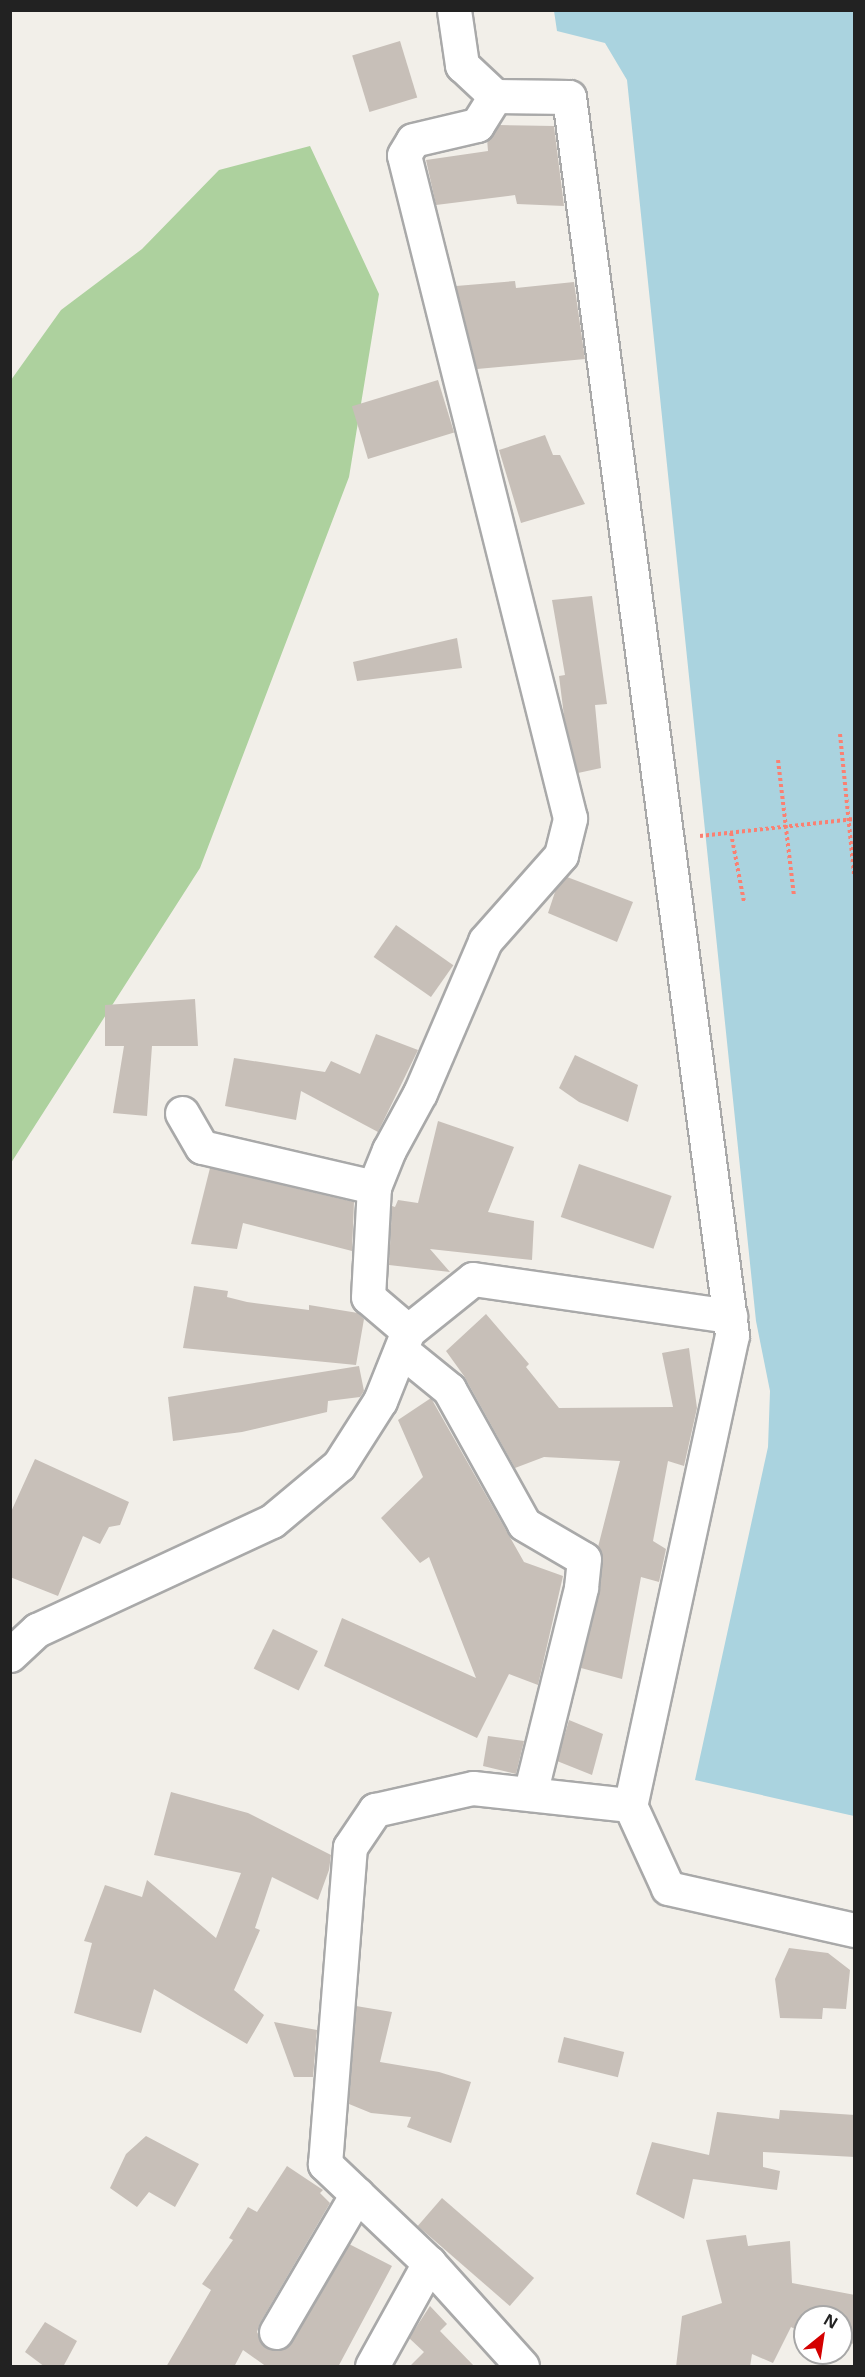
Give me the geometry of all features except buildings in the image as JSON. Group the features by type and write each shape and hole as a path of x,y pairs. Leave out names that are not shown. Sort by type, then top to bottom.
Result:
{"street":[{"path":"454,10 462,65 495,96 568,97 732,1335 630,1805 668,1888 855,1930"},
{"path":"495,96 477,124 413,140 404,155 570,818 561,855 486,941 420,1093 389,1150 374,1187 368,1297 449,1389 524,1524 584,1560 581,1588 530,1794"},
{"path":"182,1113 202,1147 374,1187"},
{"path":"10,1655 37,1630 272,1521 339,1465 380,1401 405,1340 473,1279 730,1317"},
{"path":"522,2367 429,2264 325,2164 350,1847 375,1810 473,1788 630,1805"},
{"path":"276,2332 357,2194"},
{"path":"372,2367 429,2264"}],"path":[{"path":"840,734 855,874"},
{"path":"778,760 794,896"},
{"path":"667,839 855,819"},
{"path":"731,833 744,902"}],"green space":[{"path":"310,146 379,294 349,477 200,868 11,1163 11,380 61,310 142,249 219,170"}],"water":[{"path":"554,11 854,11 854,1816 695,1780 768,1447 770,1391 756,1321 627,80 605,43 557,31"}]}
